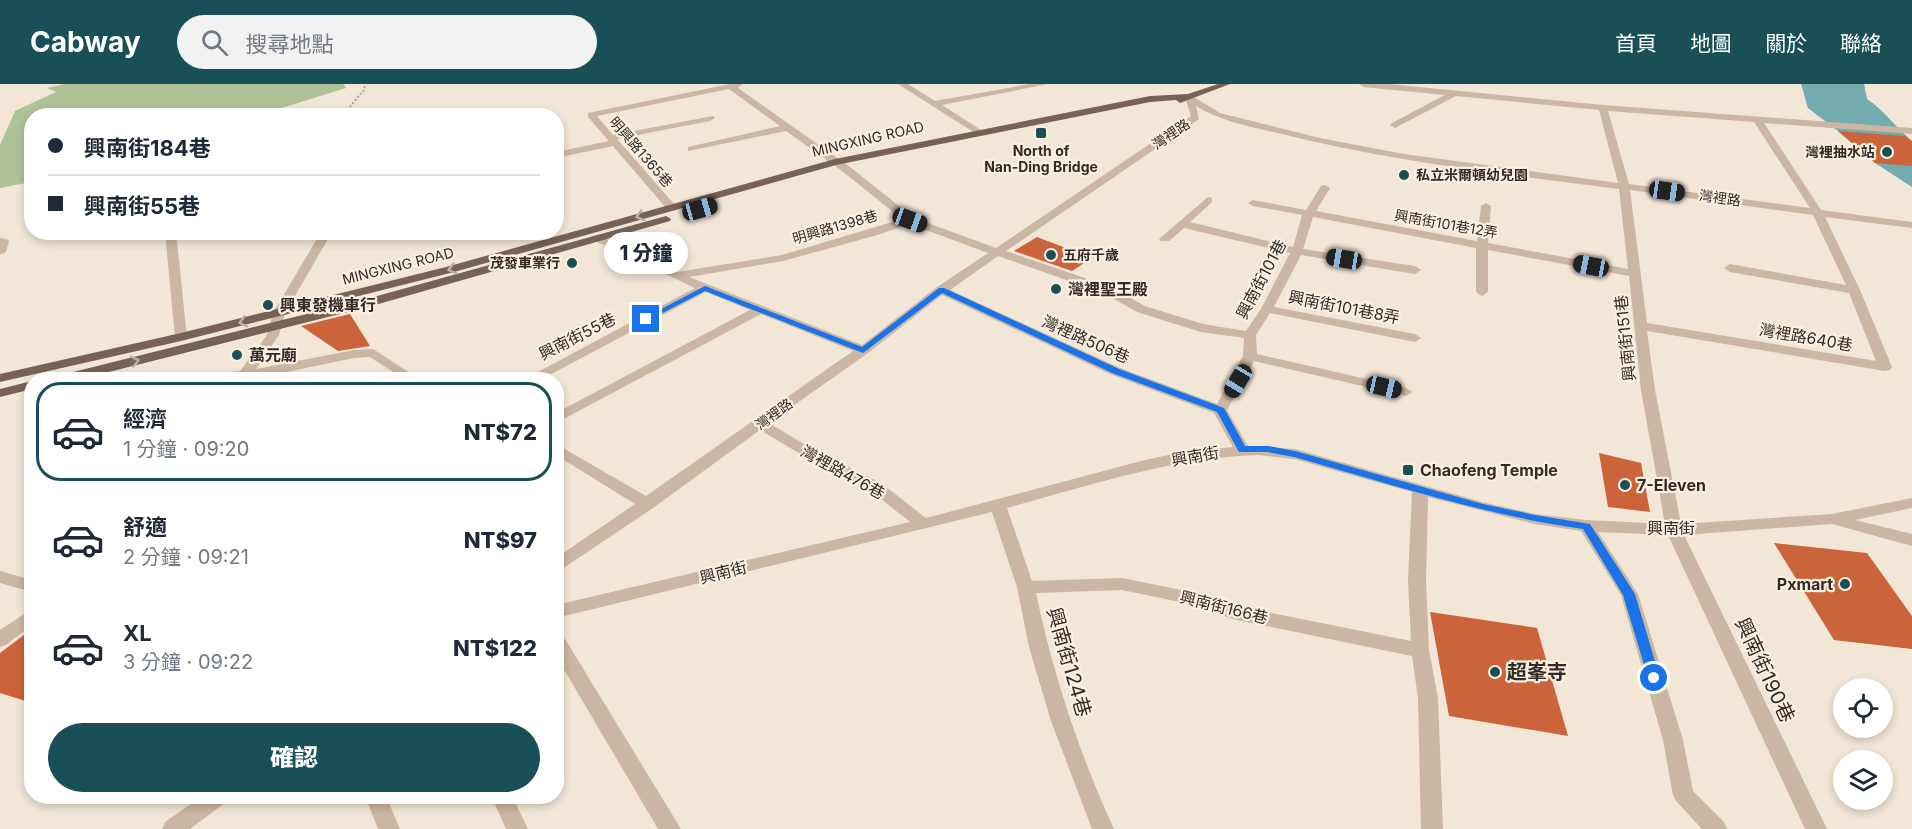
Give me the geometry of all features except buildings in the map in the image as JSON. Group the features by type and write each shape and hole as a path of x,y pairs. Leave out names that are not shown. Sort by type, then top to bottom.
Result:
{"main road":[{"name":"MINGXING ROAD","path":"26,372 181,337 278,319 599,239 846,170 1189,98 1226,84"},
{"name":"MINGXING ROAD","path":"564,237 835,162 1150,99 1189,98"},
{"name":"MINGXING ROAD","path":"86,372 555,240"},
{"name":"MINGXING ROAD","path":"0,378 24,373"},
{"path":"0,393 24,388"}],"street":[{"path":"731,87 743,84"},
{"path":"903,84 978,132"},
{"path":"933,104 1044,84"},
{"path":"1363,84 1603,108 1912,131"},
{"name":"明興路1365巷","path":"670,207 591,115 731,87"},
{"name":"明興路1398巷","path":"731,87 846,170 910,220"},
{"path":"1395,125 1455,93"},
{"name":"灣裡路","path":"1189,98 1217,115 1320,141 1404,157 1912,225"},
{"name":"灣裡路","path":"564,561 863,350 941,290 1196,117 1189,98"},
{"name":"興南街151巷","path":"1603,108 1624,185 1648,390 1674,530"},
{"path":"564,153 710,118"},
{"name":"灣裡路640巷","path":"1641,326 1885,367 1854,290 1817,212 1758,121"},
{"path":"691,150 785,128"},
{"name":"興南街101巷","path":"1220,410 1250,356 1250,335 1267,309 1297,251 1308,215 1325,188"},
{"path":"1165,239 1208,200"},
{"name":"興南街101巷12弄","path":"1253,203 1635,274"},
{"path":"1482,292 1482,246 1486,206"},
{"path":"910,220 1107,290 1141,309 1201,328 1250,335"},
{"name":"明興路1398巷","path":"675,276 783,258 860,237 910,220"},
{"path":"1182,224 1297,251 1415,270"},
{"path":"599,239 675,276 863,350"},
{"path":"171,240 181,337"},
{"path":"247,372 273,335 278,319 322,240"},
{"path":"1730,268 1854,290"},
{"name":"興南街55巷","path":"544,372 705,288"},
{"name":"灣裡路506巷","path":"941,290 1115,371 1220,410"},
{"name":"興南街101巷8弄","path":"1267,309 1415,338"},
{"path":"564,415 759,310"},
{"path":"267,372 354,354 373,353 403,372"},
{"path":"1250,356 1406,392"},
{"path":"1220,410 1242,449"},
{"name":"灣裡路476巷","path":"760,424 838,469 876,487 923,524"},
{"name":"興南街","path":"564,610 923,524 1177,458 1242,449 1268,449 1295,454 1420,491 1535,519 1586,526 1674,530 1832,519 1912,503"},
{"path":"564,453 647,504"},
{"path":"1420,491 1417,581 1420,650 1428,698 1432,829"},
{"name":"興南街124巷","path":"998,505 1026,587 1038,647 1048,679 1090,800 1103,829"},
{"path":"1832,519 1912,540"},
{"path":"1586,526 1629,594 1673,740 1683,795 1716,829"},
{"name":"興南街190巷","path":"1674,530 1816,829"},
{"path":"0,577 24,584"},
{"name":"興南街166巷","path":"1026,587 1122,584 1186,597 1237,613 1420,650"},
{"path":"0,640 24,621"},
{"path":"564,652 670,829"},
{"path":"173,829 208,804"},
{"path":"378,804 389,829"},
{"path":"505,804 517,829"}],"path":[{"path":"349,108 359,97 365,84"}],"green space":[{"path":"65,84 343,84 346,88 282,108 24,108 24,183 0,188 0,145 15,111 56,92 47,88"}],"water":[{"path":"1801,84 1864,84 1867,99 1912,141 1912,187 1875,163 1808,108"}],"place":[{"name":"North of Nan-Ding Bridge","path":"1041,133"},
{"name":"灣裡抽水站","path":"1887,152"},
{"name":"私立米爾頓幼兒園","path":"1404,175"},
{"name":"五府千歲","path":"1051,255"},
{"name":"茂發車業行","path":"572,263"},
{"name":"灣裡聖王殿","path":"1056,289"},
{"name":"興東發機車行","path":"268,305"},
{"name":"萬元廟","path":"237,355"},
{"name":"Chaofeng Temple","path":"1408,470"},
{"name":"7-Eleven","path":"1625,485"},
{"name":"Pxmart","path":"1845,584"},
{"name":"超峯寺","path":"1495,672"}],"route":[{"path":"646,319 705,288 863,350 941,290 1115,371 1220,410 1242,449 1268,449 1295,454 1482,507 1535,519 1586,526 1629,594 1654,678"}]}
